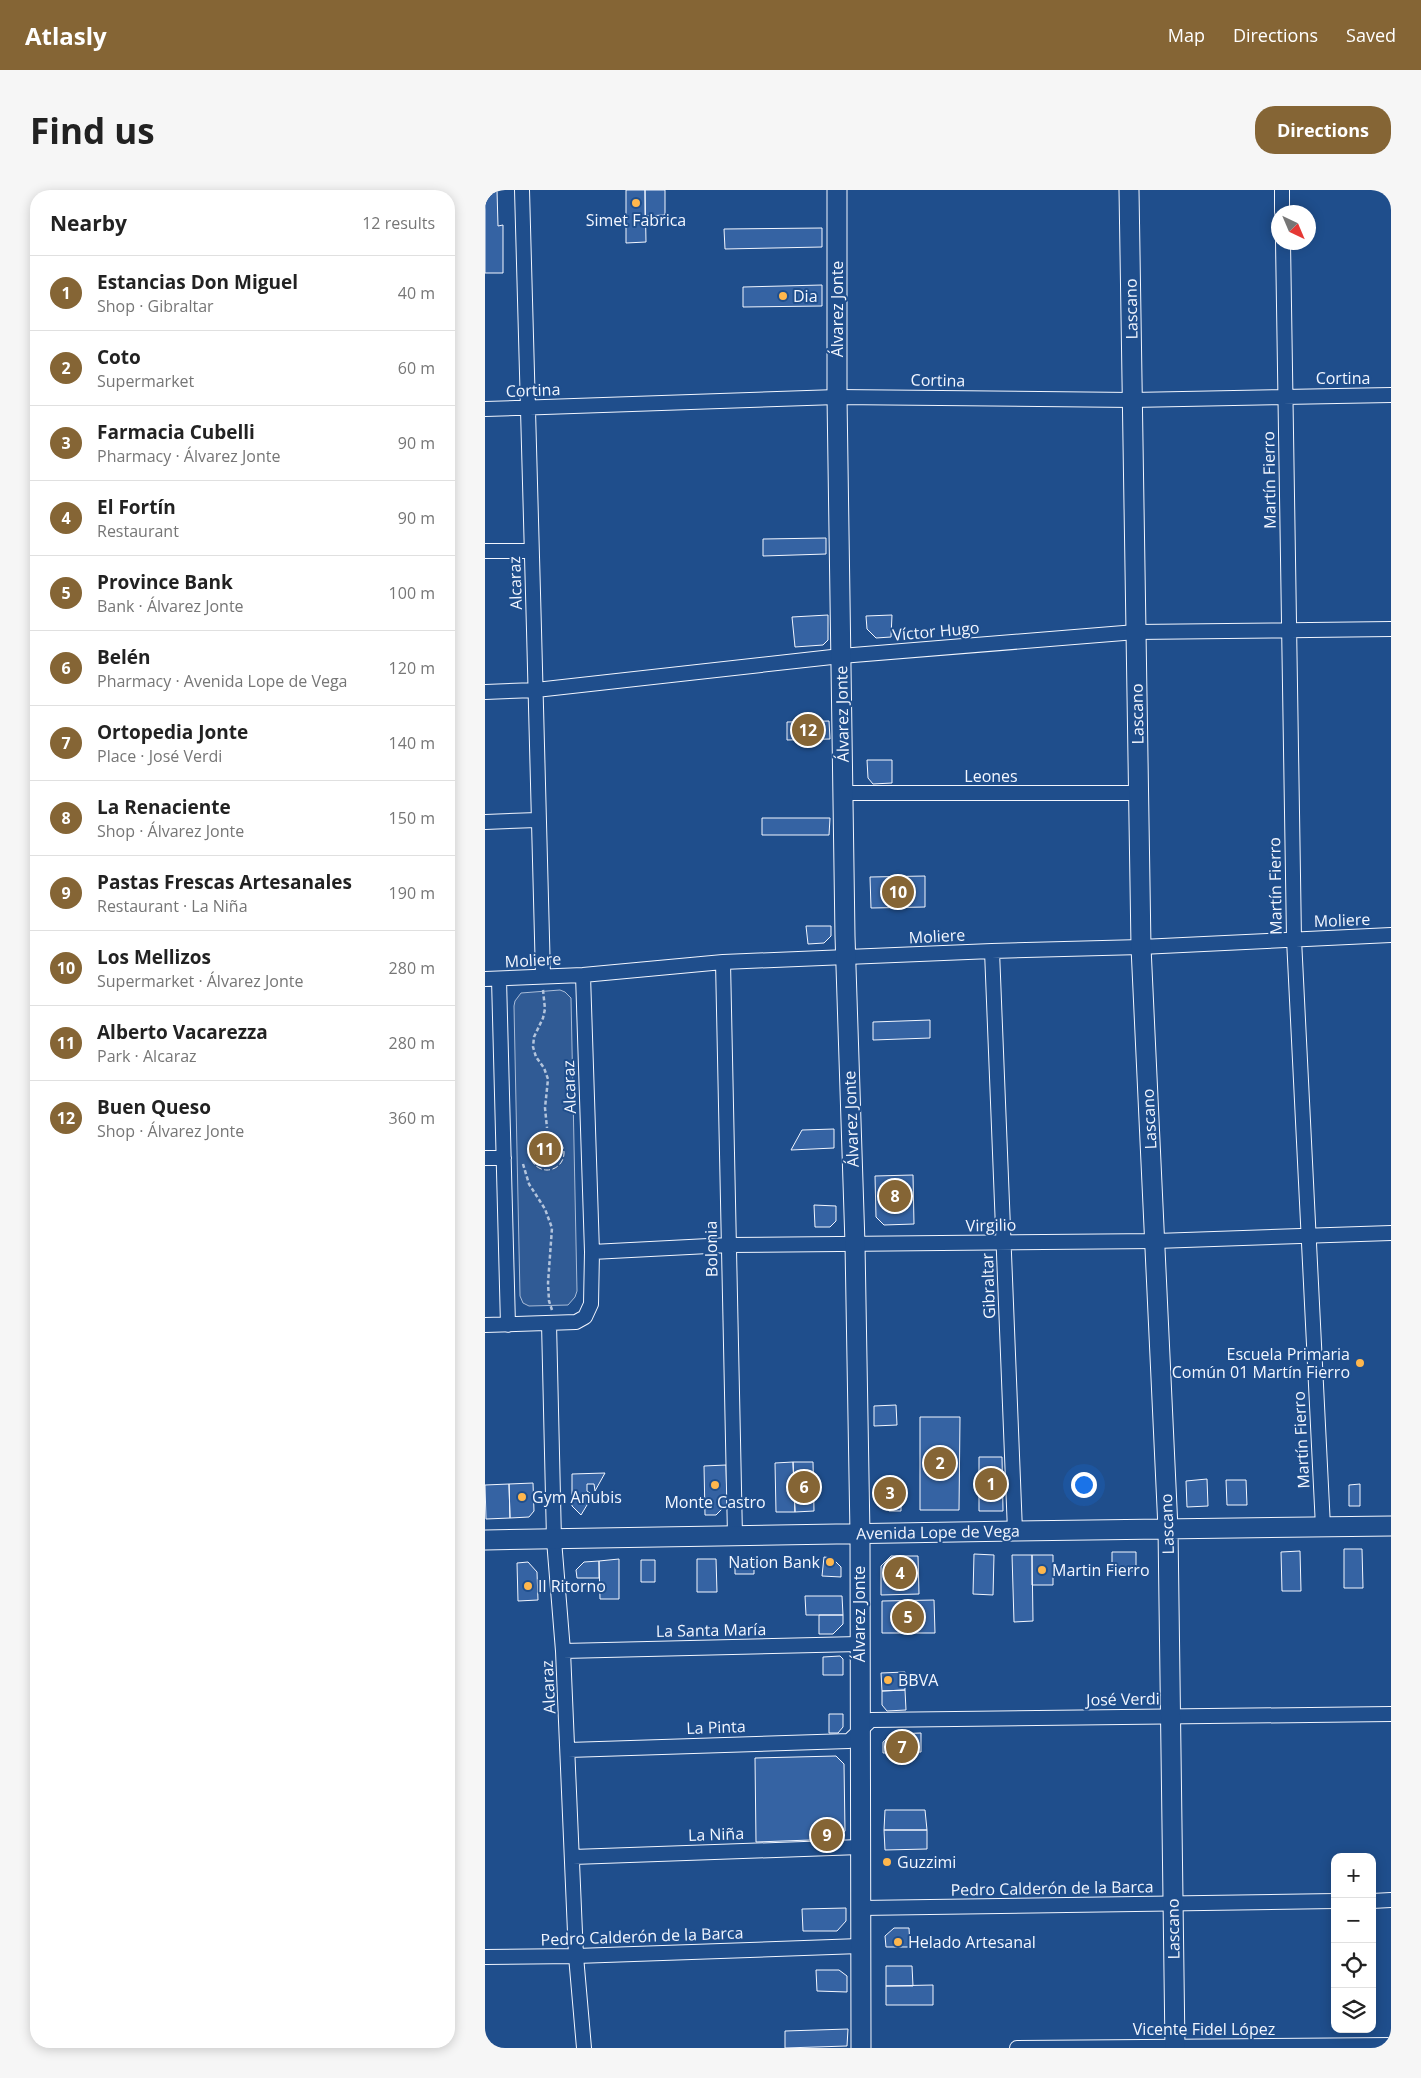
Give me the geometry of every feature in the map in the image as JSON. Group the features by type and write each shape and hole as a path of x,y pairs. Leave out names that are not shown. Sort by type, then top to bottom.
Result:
{"street":[{"name":"Alcaraz","path":"521,190 529,408 531,551 536,690 537,820 543,976"},
{"name":"Álvarez Jonte","path":"837,190 837,397 843,794 855,1244 860,1534 861,2048"},
{"name":"Lascano","path":"1129,190 1141,947 1168,1529 1175,2047"},
{"path":"1282,190 1282,205"},
{"name":"Martín Fierro","path":"1283,250 1294,939 1323,1527"},
{"name":"Cortina","path":"485,409 837,397 1132,400 1391,395"},
{"path":"485,552 531,551"},
{"name":"Víctor Hugo","path":"485,692 536,690 841,656 1136,632 1391,629"},
{"name":"Leones","path":"843,794 1138,793"},
{"path":"485,822 537,820"},
{"name":"Moliere","path":"492,979 583,975 723,962 1141,947 1391,935"},
{"name":"Gibraltar","path":"992,951 1015,1530"},
{"name":"Bolonia","path":"723,962 735,1536"},
{"name":"Alcaraz","path":"583,975 592,1252 591,1304 585,1317 576,1322 553,1323 554,1540 569,1750 576,1956 584,2048"},
{"path":"492,979 504,1158 508,1325"},
{"path":"485,1158 504,1158"},
{"name":"Virgilio","path":"592,1252 728,1244 1156,1241 1391,1233"},
{"path":"485,1325 553,1323"},
{"name":"Avenida Lope de Vega","path":"485,1540 1015,1530 1391,1526"},
{"name":"La Santa María","path":"563,1651 859,1644"},
{"name":"José Verdi","path":"860,1730 871,1720 1391,1714"},
{"name":"La Pinta","path":"569,1750 849,1741 860,1730"},
{"name":"La Niña","path":"573,1857 860,1847"},
{"path":"1376,1900 1391,1900"},
{"name":"Pedro Calderón de la Barca","path":"860,1908 1331,1901"},
{"name":"Pedro Calderón de la Barca","path":"485,1958 860,1946"},
{"name":"Vicente Fidel López","path":"1017,2048 1391,2045"}],"path":[{"path":"543,976 545,1009 542,1024 534,1037 533,1047 547,1078 545,1108 547,1128"},
{"path":"523,1164 529,1184 545,1209 553,1228 549,1249 548,1283 553,1323"}],"shaded area":[{"path":"560,990 571,998 577,1291 575,1297 568,1305 529,1306 523,1303 520,1296 514,1006 521,993"}],"building":[{"path":"485,190 497,190 498,226 503,225 503,273 485,273"},
{"name":"Simet Fabrica","path":"626,190 645,190 646,242 626,243"},
{"path":"645,190 665,190 665,215 645,216"},
{"path":"822,228 822,247 725,249 724,229"},
{"name":"Dia","path":"822,285 822,306 743,307 743,287"},
{"path":"826,538 826,554 763,556 763,539"},
{"path":"828,615 828,640 823,645 795,647 792,617"},
{"path":"892,615 891,637 876,638 867,629 866,616"},
{"path":"829,721 830,739 787,740 787,722"},
{"path":"867,760 892,760 892,783 873,784 868,778"},
{"path":"762,818 830,818 829,835 762,835"},
{"path":"925,876 925,907 871,908 870,877"},
{"path":"806,926 831,926 831,936 824,943 808,944"},
{"path":"930,1020 930,1038 873,1040 873,1022"},
{"path":"834,1129 834,1148 791,1150 802,1130"},
{"path":"913,1175 914,1224 884,1225 876,1217 875,1176"},
{"path":"814,1205 836,1206 836,1221 830,1227 815,1227"},
{"path":"896,1405 897,1425 874,1426 874,1406"},
{"path":"920,1417 960,1417 959,1510 920,1510"},
{"path":"979,1457 1002,1457 1003,1511 979,1511"},
{"path":"793,1462 813,1462 814,1511 795,1512"},
{"path":"793,1462 795,1512 776,1512 775,1463"},
{"name":"Monte Castro","path":"726,1465 727,1504 716,1515 705,1515 704,1466"},
{"path":"605,1473 595,1491 594,1484 587,1484 587,1491 593,1495 581,1515 572,1506 572,1474"},
{"path":"1207,1479 1208,1506 1187,1507 1186,1481"},
{"path":"1226,1480 1246,1480 1247,1505 1227,1505"},
{"name":"Gym Anubis","path":"533,1483 534,1511 529,1517 510,1518 509,1484"},
{"path":"880,1483 901,1483 901,1511 889,1511 879,1502"},
{"path":"509,1484 510,1518 486,1519 485,1485"},
{"path":"1360,1484 1360,1506 1349,1506 1349,1485"},
{"path":"1344,1549 1362,1549 1363,1588 1344,1588"},
{"path":"1300,1551 1301,1591 1282,1591 1281,1552"},
{"path":"1112,1552 1136,1552 1136,1571 1112,1571"},
{"path":"974,1554 994,1555 993,1595 973,1594"},
{"path":"1012,1555 1032,1555 1033,1621 1014,1622"},
{"name":"Martin Fierro","path":"1032,1555 1053,1555 1053,1585 1032,1585"},
{"path":"891,1556 918,1556 919,1594 881,1595 881,1566"},
{"name":"Nation Bank","path":"824,1557 832,1558 841,1567 841,1577 822,1576"},
{"path":"619,1559 619,1599 600,1599 599,1561"},
{"path":"697,1559 716,1559 717,1592 697,1592"},
{"path":"735,1559 754,1559 754,1574 735,1574"},
{"path":"641,1560 655,1560 655,1582 641,1582"},
{"path":"599,1561 599,1578 577,1578 576,1570 584,1562"},
{"name":"Il Ritorno","path":"528,1562 537,1572 538,1600 518,1601 517,1563"},
{"path":"805,1596 842,1596 843,1615 806,1615"},
{"path":"934,1600 935,1633 882,1633 882,1601"},
{"path":"819,1615 843,1615 843,1624 833,1634 819,1634"},
{"path":"840,1656 843,1659 843,1675 823,1675 823,1657"},
{"path":"905,1672 905,1690 882,1691 881,1673"},
{"path":"905,1690 906,1710 887,1711 882,1705 882,1691"},
{"path":"829,1714 843,1714 843,1727 838,1733 829,1733"},
{"path":"921,1733 921,1752 883,1753 883,1742 892,1734"},
{"path":"836,1756 844,1764 845,1831 838,1839 756,1842 755,1758"},
{"path":"885,1810 925,1810 927,1830 884,1830"},
{"path":"884,1830 927,1830 927,1849 885,1850"},
{"path":"846,1908 846,1921 837,1931 803,1931 802,1909"},
{"name":"Helado Artesanal","path":"894,1928 909,1928 910,1947 886,1947 885,1936"},
{"path":"886,1966 912,1966 913,1986 886,1986"},
{"path":"816,1970 839,1970 847,1976 847,1992 817,1991"},
{"path":"933,1985 933,2005 886,2005 886,1986"},
{"path":"848,2029 847,2046 785,2048 785,2031"}],"fence":[{"path":"547,1136 554,1137 559,1141 563,1146 564,1153 563,1160 559,1165 554,1169 547,1170 540,1169 535,1165 531,1160 530,1153 531,1146 535,1141 540,1137 547,1136"}],"place":[{"name":"Simet Fabrica","path":"636,203"},
{"name":"Dia","path":"783,296"},
{"name":"Buen Queso","path":"808,730"},
{"name":"Los Mellizos","path":"898,892"},
{"name":"Alberto Vacarezza","path":"545,1149"},
{"name":"La Renaciente","path":"895,1196"},
{"name":"Escuela Primaria Común 01 Martín Fierro","path":"1360,1363"},
{"name":"Coto","path":"940,1463"},
{"name":"Estancias Don Miguel","path":"991,1484"},
{"name":"Monte Castro","path":"715,1485"},
{"name":"Belén","path":"804,1487"},
{"name":"Farmacia Cubelli","path":"890,1493"},
{"name":"Gym Anubis","path":"522,1497"},
{"name":"Nation Bank","path":"830,1562"},
{"name":"Martin Fierro","path":"1042,1570"},
{"name":"El Fortín","path":"900,1573"},
{"name":"Il Ritorno","path":"528,1586"},
{"name":"Province Bank","path":"908,1617"},
{"name":"BBVA","path":"888,1680"},
{"name":"Ortopedia Jonte","path":"902,1747"},
{"name":"Pastas Frescas Artesanales","path":"827,1835"},
{"name":"Guzzimi","path":"887,1862"},
{"name":"Helado Artesanal","path":"898,1942"}]}
